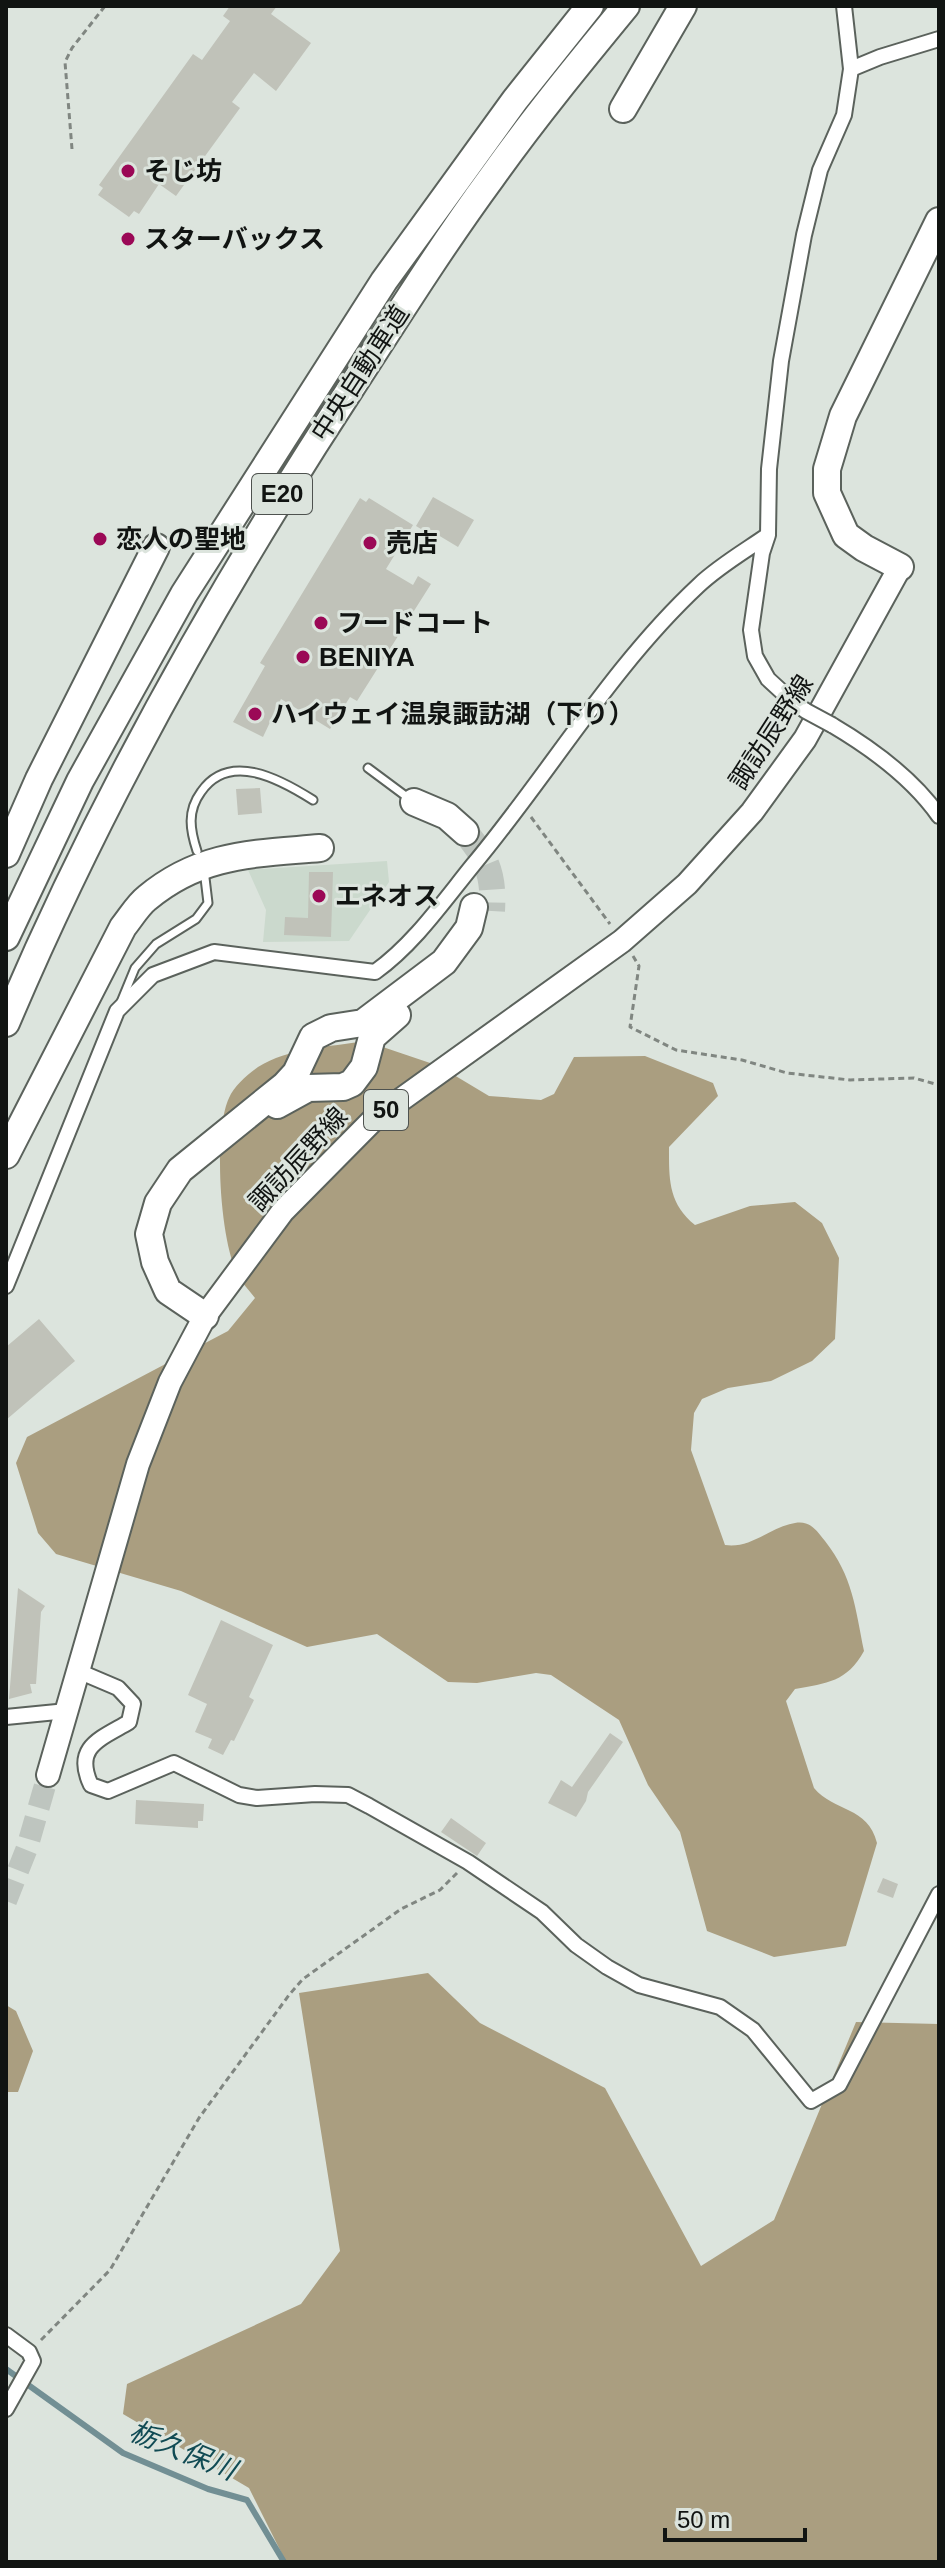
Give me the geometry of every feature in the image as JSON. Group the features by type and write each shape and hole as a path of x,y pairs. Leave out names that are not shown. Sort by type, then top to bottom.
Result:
{"highway":[{"name":"中央自動車道","path":"6,937 80,781 177,607 298,413 425,223 515,100 590,6"},
{"name":"中央自動車道","path":"6,1023 46,928 159,704 285,489 491,178 626,6"},
{"path":"623,109 683,6"},
{"path":"900,567 846,535 827,493 827,469 843,416 939,221"},
{"path":"6,854 39,779 156,547"},
{"path":"414,802 459,838"},
{"path":"6,1155 123,927 145,899 182,874 227,856 320,848"},
{"path":"314,1073 313,1037 321,1031 354,1038 372,1037 471,956 488,928 483,909"},
{"path":"205,1316 168,1291 155,1262 149,1234 158,1203 180,1170 296,1073 314,1073 343,1087 352,1083 359,1076 354,1038"}],"main road":[{"name":"諏訪辰野線","path":"48,1775 138,1464 170,1382 205,1316 283,1211 374,1119 622,941 687,884 752,812 805,739 900,567"}],"street":[{"path":"844,6 851,69 844,115 820,170 810,209 784,347 769,469 768,535 762,553 751,630 755,656 768,679 806,711 862,743 894,769 939,816"},
{"path":"851,69 939,39"},
{"path":"6,1286 117,1011 153,975 214,952 375,972 411,940 522,804 640,646 701,583 768,535"},
{"path":"78,1671 118,1688 133,1704 129,1722 97,1741 86,1753 84,1770 91,1785 108,1791 174,1763 239,1795 257,1798 348,1795 468,1862 542,1912 576,1945 607,1967 639,1985 720,2007 753,2030 811,2101 839,2085 939,1894"},
{"path":"6,1717 67,1711"},
{"path":"6,2335 29,2352 33,2361 6,2409"}],"lane":[{"path":"368,768 414,802"},
{"path":"197,851 190,829 193,802 209,780 230,771 256,772 281,780 313,800"},
{"path":"117,1011 135,968 156,944 196,919 208,903 205,878"}],"path":[{"path":"72,149 65,62 72,48 105,6"},
{"path":"522,804 639,966 630,1027 676,1050 742,1060 787,1073 850,1080 914,1078 939,1085"},
{"path":"29,2352 110,2270 199,2118 303,1979 401,1909 440,1890 468,1862"}],"shaded area":[{"name":"エネオス","path":"387,861 389,882 349,941 263,942 266,910 248,870"},
{"path":"365,1041 439,1066 489,1096 541,1100 554,1094 574,1057 645,1056 713,1083 718,1096 669,1147 672,1190 686,1217 695,1225 750,1206 795,1202 822,1223 839,1258 835,1339 812,1361 771,1381 728,1388 702,1399 694,1413 691,1450 725,1545 743,1544 786,1525 805,1523 816,1530 834,1554 852,1593 864,1651 843,1675 826,1683 795,1689 786,1701 814,1788 831,1802 866,1822 877,1843 846,1946 774,1957 707,1931 680,1832 648,1785 619,1720 551,1675 536,1673 477,1683 448,1682 377,1634 307,1647 181,1591 56,1554 38,1533 16,1463 27,1437 228,1331 255,1298 237,1273 231,1257 223,1212 221,1135 224,1114 234,1089 258,1067 282,1056"},
{"path":"428,1973 480,2023 605,2088 701,2266 774,2220 856,2022 939,2024 939,2562 286,2562 249,2488 123,2414 127,2384 301,2304 340,2251 299,1993"},
{"path":"6,2005 16,2011 33,2051 18,2092 6,2092"}],"building":[{"path":"230,6 277,6 271,14 311,43 276,91 254,73 232,102 240,108 176,196 159,184 139,214 134,211 129,217 98,195 103,188 99,185 193,54 202,60 230,21 223,16"},
{"path":"433,497 474,520 458,547 416,526"},
{"path":"360,498 366,502 369,498 413,525 386,569 413,585 418,576 431,584 357,701 350,697 330,729 281,699 263,737 233,722 265,666 260,663"},
{"path":"260,788 262,813 238,815 236,789"},
{"path":"309,872 333,872 331,937 284,935 285,917 308,918"},
{"path":"39,1319 75,1361 6,1420 6,1347"},
{"path":"18,1588 45,1606 41,1612 36,1684 30,1684 32,1693 9,1699"},
{"path":"221,1620 273,1645 249,1697 254,1700 234,1741 231,1740 223,1755 208,1748 212,1739 195,1732 207,1704 188,1695"},
{"path":"610,1733 623,1742 588,1792 576,1817 548,1803 561,1780 572,1787"},
{"path":"136,1800 204,1804 203,1821 198,1821 198,1828 135,1824"},
{"path":"451,1818 486,1843 477,1856 441,1832"},
{"path":"883,1878 898,1884 893,1898 877,1892"}],"waterway":[{"name":"栃久保川","path":"6,2369 123,2453 208,2489 247,2500 284,2562"}],"tunnel":[{"path":"465,832 488,868 492,911"},
{"path":"6,1901 27,1848 48,1775"}],"place":[{"name":"そじ坊","path":"128,171"},
{"name":"スターバックス","path":"128,239"},
{"name":"恋人の聖地","path":"100,539"},
{"name":"売店","path":"370,543"},
{"name":"フードコート","path":"321,623"},
{"name":"BENIYA","path":"303,657"},
{"name":"ハイウェイ温泉諏訪湖（下り）","path":"255,714"},
{"name":"エネオス","path":"319,896"}]}
